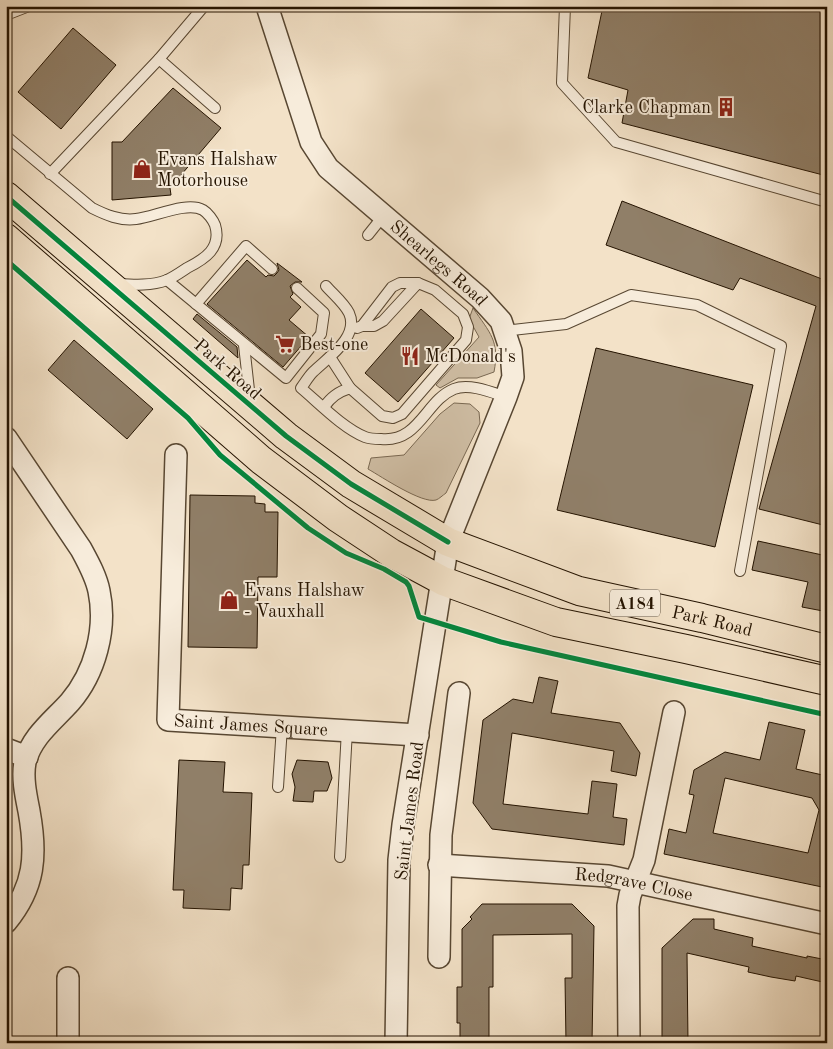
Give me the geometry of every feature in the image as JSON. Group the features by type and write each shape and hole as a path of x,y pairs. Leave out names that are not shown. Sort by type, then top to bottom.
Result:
{"highway":[{"name":"Park Road","path":"6,196 286,436 351,484 448,542 579,591 702,618 827,649"},
{"name":"Park Road","path":"6,238 261,460 338,518 391,553 443,581 556,622 827,681"},
{"path":"634,638 642,605"}],"street":[{"name":"Shearlegs Road","path":"267,6 311,142 328,168 480,298 501,322 511,351 512,377 506,397 448,542"},
{"path":"6,438 81,549 96,581 101,603 98,647 89,672 77,694 37,737 27,757 24,777 25,793 33,832 33,867 21,902 6,922"},
{"name":"Saint James Square","path":"176,455 168,720 418,734"},
{"name":"Saint James Road","path":"396,1043 399,860 448,542"},
{"path":"439,957 441,835 460,692"},
{"path":"629,1043 628,906 635,881 644,860 674,712"},
{"path":"6,749 27,757"},
{"name":"Redgrave Close","path":"440,865 591,875 635,881 827,924"},
{"path":"68,978 68,1043"}],"lane":[{"path":"6,15 30,6"},
{"path":"50,174 159,59 204,6"},
{"path":"565,6 562,83 616,142 827,202"},
{"path":"159,59 215,108"},
{"path":"6,136 92,208 106,215 122,219 136,219 183,208 194,208 204,211 214,222 217,231 216,242 211,252 202,260 167,280 141,286 107,283"},
{"path":"368,235 384,216"},
{"path":"196,304 246,246 272,269"},
{"path":"167,280 286,378 321,334 324,313 297,288"},
{"path":"330,357 350,388 382,416 393,418 402,414 466,340 468,327 463,314 436,290 418,283 400,283 392,287 362,326 350,332"},
{"path":"362,326 374,326 383,322 418,283"},
{"path":"326,286 349,314 352,323 350,332 342,344 311,374 301,388 351,430 367,438 387,440 401,437 412,429 446,393 454,389 464,387 488,391 506,397"},
{"path":"504,331 566,324 631,295 697,305 781,346 740,571"},
{"path":"244,345 250,406"},
{"path":"324,407 331,398 341,391 350,388"},
{"path":"278,787 282,726"},
{"path":"340,857 347,730"}],"shaded area":[{"path":"473,308 492,338 496,352 494,372 477,378 458,378 440,388 436,385 479,337 469,319"},
{"path":"454,403 470,404 479,412 480,423 446,493 441,497 436,500 421,498 368,469 371,458 404,455 440,414"}],"building":[{"name":"Clarke Chapman","path":"603,6 827,6 827,176 622,123 628,90 588,78"},
{"path":"73,28 116,65 61,129 18,92"},
{"path":"173,88 221,128 170,188 171,195 112,200 112,142 122,142"},
{"path":"622,201 827,281 827,526 759,509 816,306 740,278 733,290 606,245"},
{"path":"247,260 266,277 268,275 274,276 277,273 279,270 277,263 302,282 295,282 290,286 293,294 290,297 301,307 289,320 309,337 283,367 207,304"},
{"name":"McDonald's","path":"421,309 454,338 398,402 365,373"},
{"path":"197,314 237,347 238,358 193,319"},
{"path":"74,340 153,409 127,439 48,370"},
{"path":"596,348 753,385 715,547 557,510"},
{"path":"190,495 255,496 255,503 265,504 265,512 278,512 277,577 258,577 257,648 188,647"},
{"path":"758,541 827,556 827,593 823,611 802,607 808,582 752,570"},
{"path":"539,677 558,681 551,713 620,723 640,753 636,776 611,771 614,751 512,733 503,804 588,814 592,781 617,784 613,817 627,819 624,845 492,829 473,803 483,720 513,699 533,703"},
{"path":"769,722 805,730 796,769 827,776 827,888 664,854 669,829 686,833 694,795 689,794 694,770 725,752 760,760","holes":["725,778 812,798 819,810 808,853 713,833"]},
{"path":"179,760 225,762 223,792 252,793 249,865 243,865 242,889 231,888 230,910 183,908 184,890 173,890"},
{"path":"297,760 328,762 332,778 327,791 314,791 313,802 293,801 295,787 292,774"},
{"path":"482,904 572,904 594,926 592,1043 566,1043 565,978 572,978 572,934 493,935 493,987 489,987 489,1043 460,1043 460,1023 457,1023 457,987 462,987 462,929 472,919 470,917"},
{"path":"693,919 714,919 714,929 753,938 752,946 807,958 807,956 827,960 827,983 796,976 795,981 771,977 748,972 749,967 687,953 688,1043 662,1043 662,948"}],"cycle path":[{"path":"6,196 286,436 351,484 448,542"},
{"path":"6,260 188,418 220,455 308,528 346,553 384,569 406,582 419,617 501,642 827,715"}],"place":[{"name":"Clarke Chapman","path":"726,107"},
{"name":"Evans Halshaw Motorhouse","path":"142,169"},
{"name":"Best-one","path":"285,344"},
{"name":"McDonald's","path":"410,356"},
{"name":"Evans Halshaw - Vauxhall","path":"229,600"}]}
